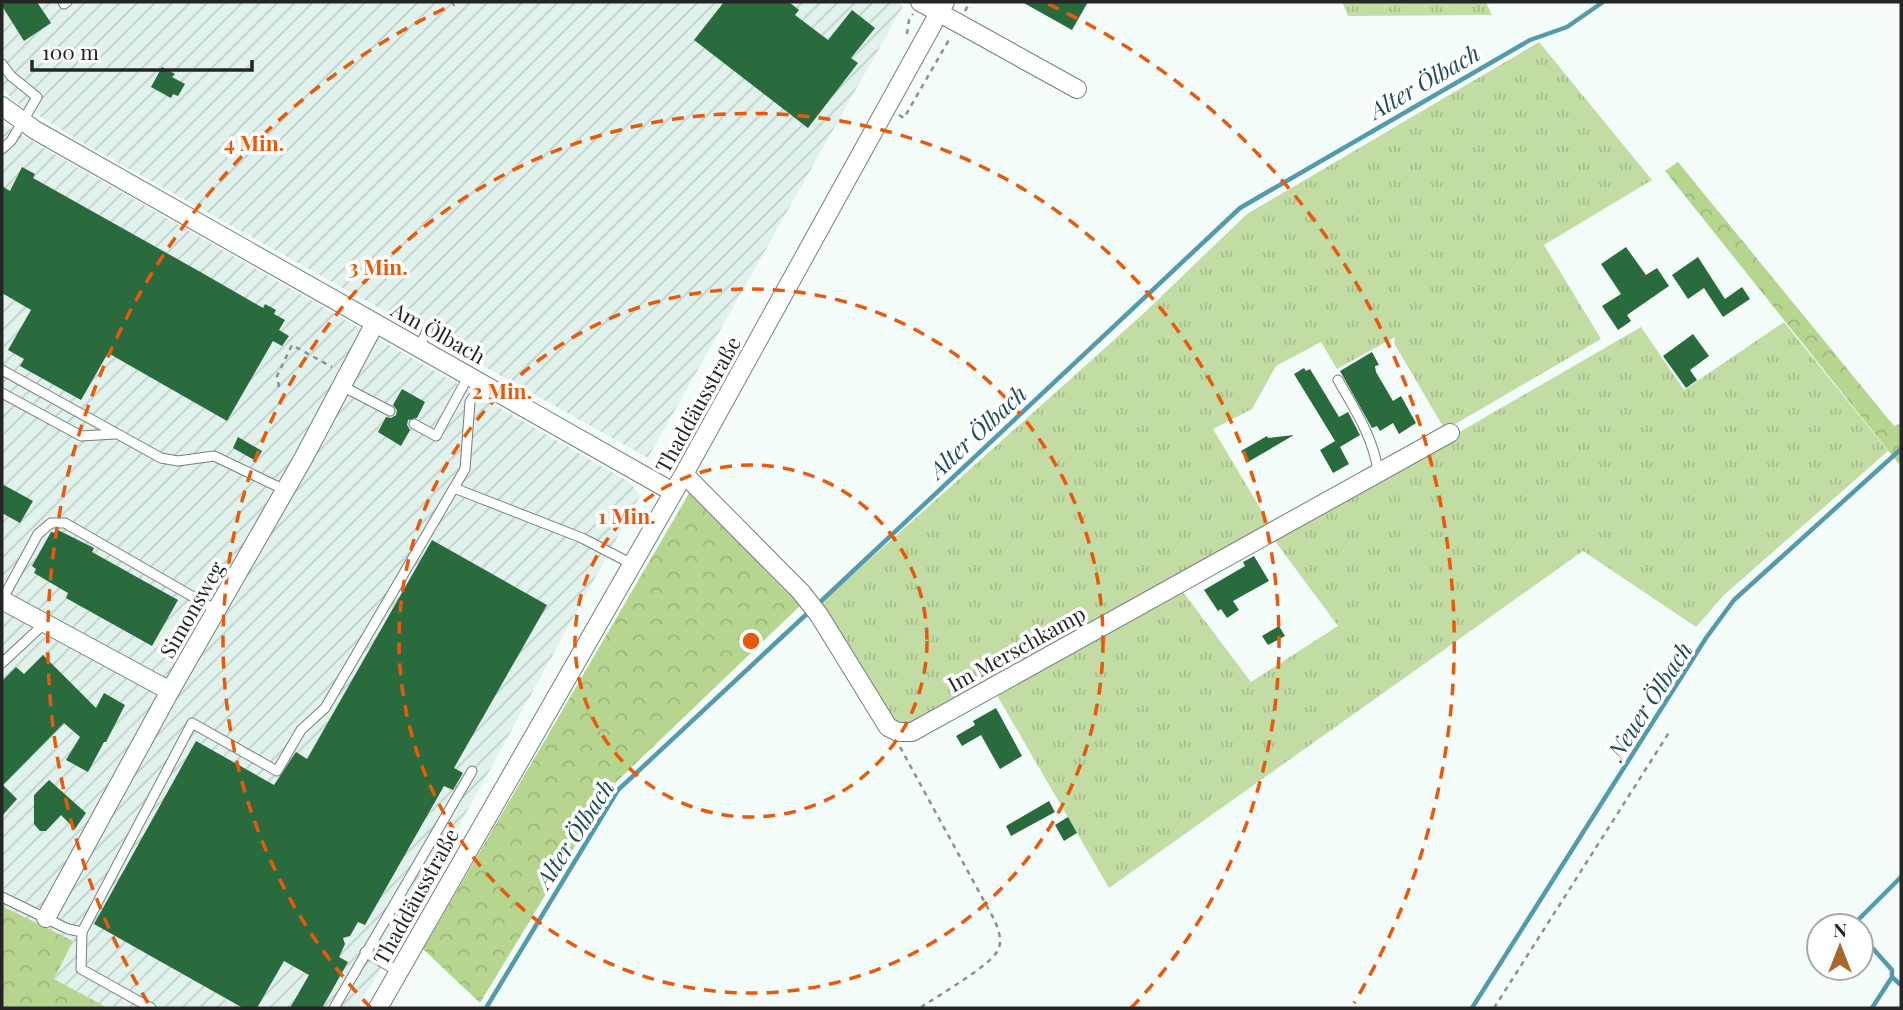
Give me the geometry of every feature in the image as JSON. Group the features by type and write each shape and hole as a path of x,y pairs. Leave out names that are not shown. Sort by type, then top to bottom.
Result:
{"street":[{"path":"917,6 942,7 1077,89"},
{"name":"Thaddäusstraße","path":"378,1008 684,474 942,7"},
{"name":"Am Ölbach","path":"2,106 24,122 673,492"},
{"name":"Simonsweg","path":"46,918 375,323"},
{"name":"Im Merschkamp","path":"898,732 912,732 1450,433"},
{"path":"684,474 801,592 819,615 888,727 898,732"},
{"path":"2,600 170,691"}],"lane":[{"path":"2,64 11,76 37,97 24,122 2,149"},
{"path":"419,347 428,329"},
{"path":"2,370 169,461 205,456 223,459 285,490"},
{"path":"414,424 436,436 476,379"},
{"path":"151,1008 81,970 82,932 192,723 277,771 301,730 326,708 465,469 470,402 476,379"},
{"path":"1338,380 1366,429 1373,445 1378,471"},
{"path":"345,381 390,411"},
{"path":"2,393 81,436 117,434"},
{"path":"454,488 582,538 632,564"},
{"path":"2,600 38,534 51,523 65,523 216,610"},
{"path":"2,663 45,623"},
{"path":"334,1008 472,771"},
{"path":"2,897 68,929 82,932"},
{"path":"365,952 399,972"}],"path":[{"path":"907,36 909,20 917,6"},
{"path":"279,387 277,376 292,345 345,381"},
{"path":"1494,1008 1670,731"},
{"path":"898,732 897,741 995,920 1000,935 999,948 990,961 920,1008"}],"shaded area":[{"path":"2,2 896,2 903,6 648,458 90,147 13,100 2,88"},
{"path":"2,124 631,483 640,496 357,1008 108,1008 54,979 72,941 2,906"}],"green space":[{"path":"1342,2 1486,2 1492,15 1348,16"},
{"path":"1539,42 1652,180 1544,245 1601,339 1445,430 1394,343 1395,337 1337,369 1321,342 1276,366 1252,409 1213,429 1272,528 912,727 892,723 820,604 1145,312 1247,214"},
{"path":"1678,162 1894,426 1901,423 1899,464 1665,171"},
{"path":"1784,322 1888,451 1724,595 1696,627 1583,551 1109,888 995,692 1180,588 1251,682 1338,626 1272,537 1325,510 1641,327 1684,390"},
{"path":"691,490 802,604 610,788 480,1003 423,949"},
{"path":"2,906 73,941 54,979 108,1008 2,1008"}],"building":[{"path":"2,2 37,2 51,23 24,41"},
{"path":"724,2 789,2 799,10 795,15 828,40 852,10 875,28 851,58 858,63 808,128 694,40"},
{"path":"1022,2 1088,2 1072,30"},
{"path":"162,67 185,84 178,96 173,94 171,98 151,87"},
{"path":"22,167 35,174 33,178 263,308 265,304 276,310 274,314 285,320 279,330 289,336 282,346 273,341 227,421 108,353 81,400 20,366 24,359 8,350 31,310 2,293 2,186 10,191"},
{"path":"1626,247 1646,275 1657,268 1669,286 1627,315 1631,321 1618,330 1602,306 1621,294 1601,264"},
{"path":"1698,257 1725,299 1742,287 1750,299 1723,317 1704,288 1688,299 1672,275"},
{"path":"1693,334 1709,356 1690,370 1697,380 1686,388 1663,356"},
{"path":"1372,352 1379,365 1375,366 1376,372 1393,401 1401,396 1416,423 1399,434 1393,423 1380,431 1377,426 1372,428 1340,371"},
{"path":"1304,368 1306,371 1310,369 1339,417 1348,412 1360,435 1340,447 1349,464 1333,473 1320,450 1335,441 1294,374"},
{"path":"402,389 425,402 417,418 408,420 410,430 401,446 378,432 386,417 396,415 397,410 393,405"},
{"path":"1294,435 1248,462 1241,451 1267,436"},
{"path":"238,437 262,451 256,461 233,448"},
{"path":"2,484 33,501 20,523 2,513"},
{"path":"58,530 94,548 92,552 178,600 152,646 66,598 68,593 34,573 36,569 32,566 51,532 56,533"},
{"path":"432,540 547,605 454,768 463,773 453,790 444,786 365,925 358,922 350,936 343,938 345,944 339,957 348,962 322,1008 290,1008 309,975 284,961 257,1008 243,1008 94,924 196,741 274,785 296,752 307,759"},
{"path":"1254,556 1269,581 1233,601 1239,610 1227,618 1221,609 1218,611 1204,590 1245,566 1243,562"},
{"path":"1279,626 1285,636 1268,645 1262,636"},
{"path":"43,655 96,708 104,693 125,705 88,772 66,760 80,737 64,723 3,785 17,799 2,816 2,681 16,667 24,674"},
{"path":"996,708 1022,756 1000,769 981,735 962,746 956,736 975,725 973,721"},
{"path":"49,780 86,813 75,829 61,815 46,831 40,831 34,824 34,795"},
{"path":"1049,801 1055,812 1011,836 1006,826"},
{"path":"1068,817 1077,833 1064,841 1055,825"}],"waterway":[{"name":"Alter Ölbach","path":"818,604 1240,208 1530,40 1567,27 1603,2"},
{"name":"Neuer Ölbach","path":"1472,1008 1706,638 1734,600 1901,449"},
{"name":"Alter Ölbach","path":"486,1008 618,790 811,610"},
{"path":"1866,912 1901,877"},
{"path":"1872,1008 1892,977 1892,970 1875,951"},
{"path":"1892,977 1901,985"}]}
